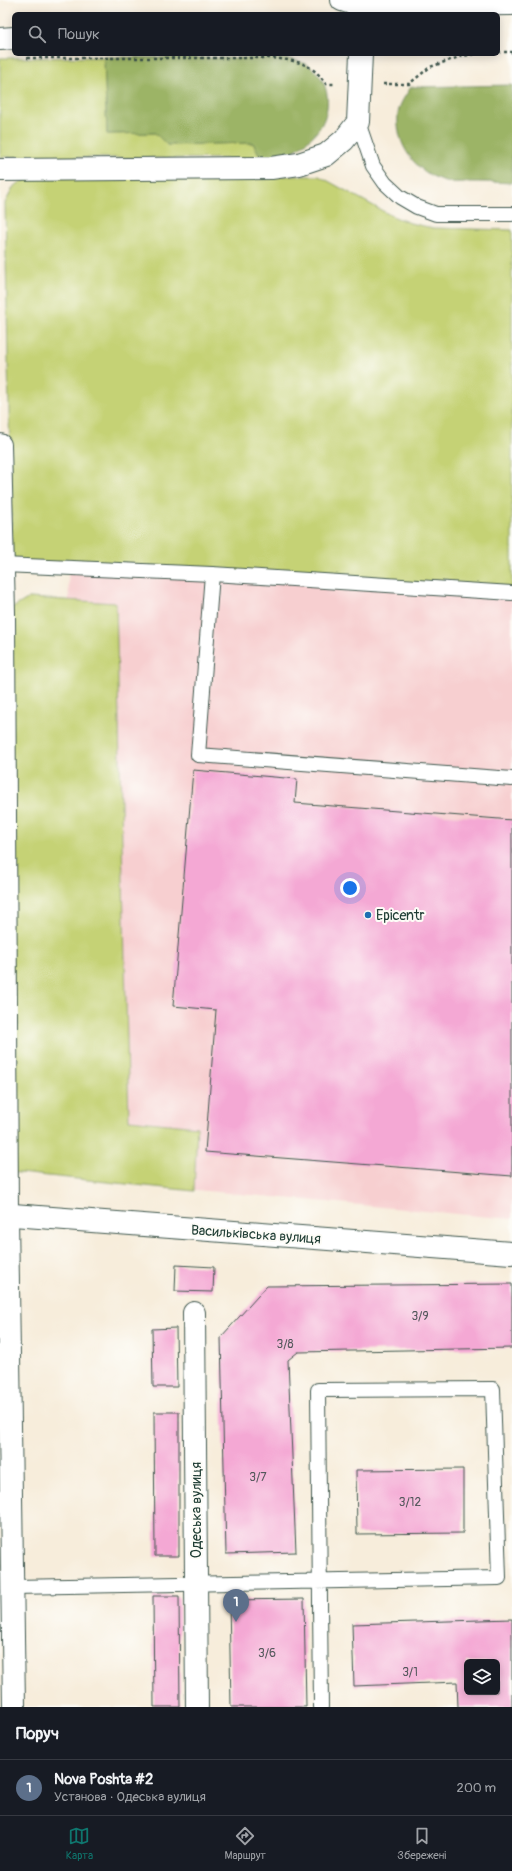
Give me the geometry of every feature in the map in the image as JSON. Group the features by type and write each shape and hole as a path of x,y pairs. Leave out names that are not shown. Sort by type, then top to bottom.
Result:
{"main road":[{"path":"340,12 357,5 475,2 512,4"},
{"path":"0,39 12,45"},
{"path":"0,170 271,168 299,164 326,155 344,140 358,122 361,56"},
{"path":"0,444 3,565 6,1525 13,1587 14,1707"},
{"name":"Васильківська вулиця","path":"4,1215 511,1253"},
{"name":"Одеська вулиця","path":"194,1313 196,1707"}],"lane":[{"path":"358,122 374,166 385,183 417,207 436,214 512,214"},
{"path":"3,565 212,574 512,593"},
{"path":"212,574 198,755 512,780"},
{"path":"13,1587 196,1584 319,1581 499,1578 493,1389 318,1390 319,1581 321,1707"}],"path":[{"path":"500,52 512,52"},
{"path":"221,56 272,58 300,61 318,72 326,84 409,84 430,67 462,56"}],"shaded area":[{"path":"68,568 512,590 512,1219 86,1180"}],"green space":[{"path":"104,57 107,134 155,133 167,145 253,143 262,159 0,157 0,58"},
{"path":"104,57 292,59 308,65 316,71 321,79 327,96 326,115 315,134 299,147 283,156 262,159 253,143 167,145 155,133 107,134"},
{"path":"512,85 512,183 447,182 425,172 404,147 398,125 398,114 401,103 411,87"},
{"path":"31,176 319,176 392,216 410,223 433,228 512,230 512,593 12,565 5,203 14,186"},
{"path":"29,598 116,603 129,1120 197,1127 194,1191 0,1171 4,613"}],"building":[{"name":"Epicentr","path":"193,770 297,779 295,803 512,820 512,1176 205,1152 216,1010 173,1006"},
{"path":"176,1265 214,1267 213,1292 175,1291"},
{"path":"512,1284 512,1348 298,1352 288,1360 296,1552 226,1554 221,1337 267,1286"},
{"path":"176,1328 177,1387 153,1387 152,1329"},
{"path":"154,1412 179,1412 179,1556 155,1556"},
{"path":"463,1469 463,1533 357,1534 356,1470"},
{"path":"153,1596 179,1596 180,1707 154,1707"},
{"path":"304,1599 306,1707 231,1707 229,1600"},
{"path":"512,1619 512,1707 458,1707 457,1682 354,1686 352,1624"}],"place":[{"name":"Epicentr","path":"368,915"},
{"name":"Nova Poshta #2","path":"236,1622"}]}
